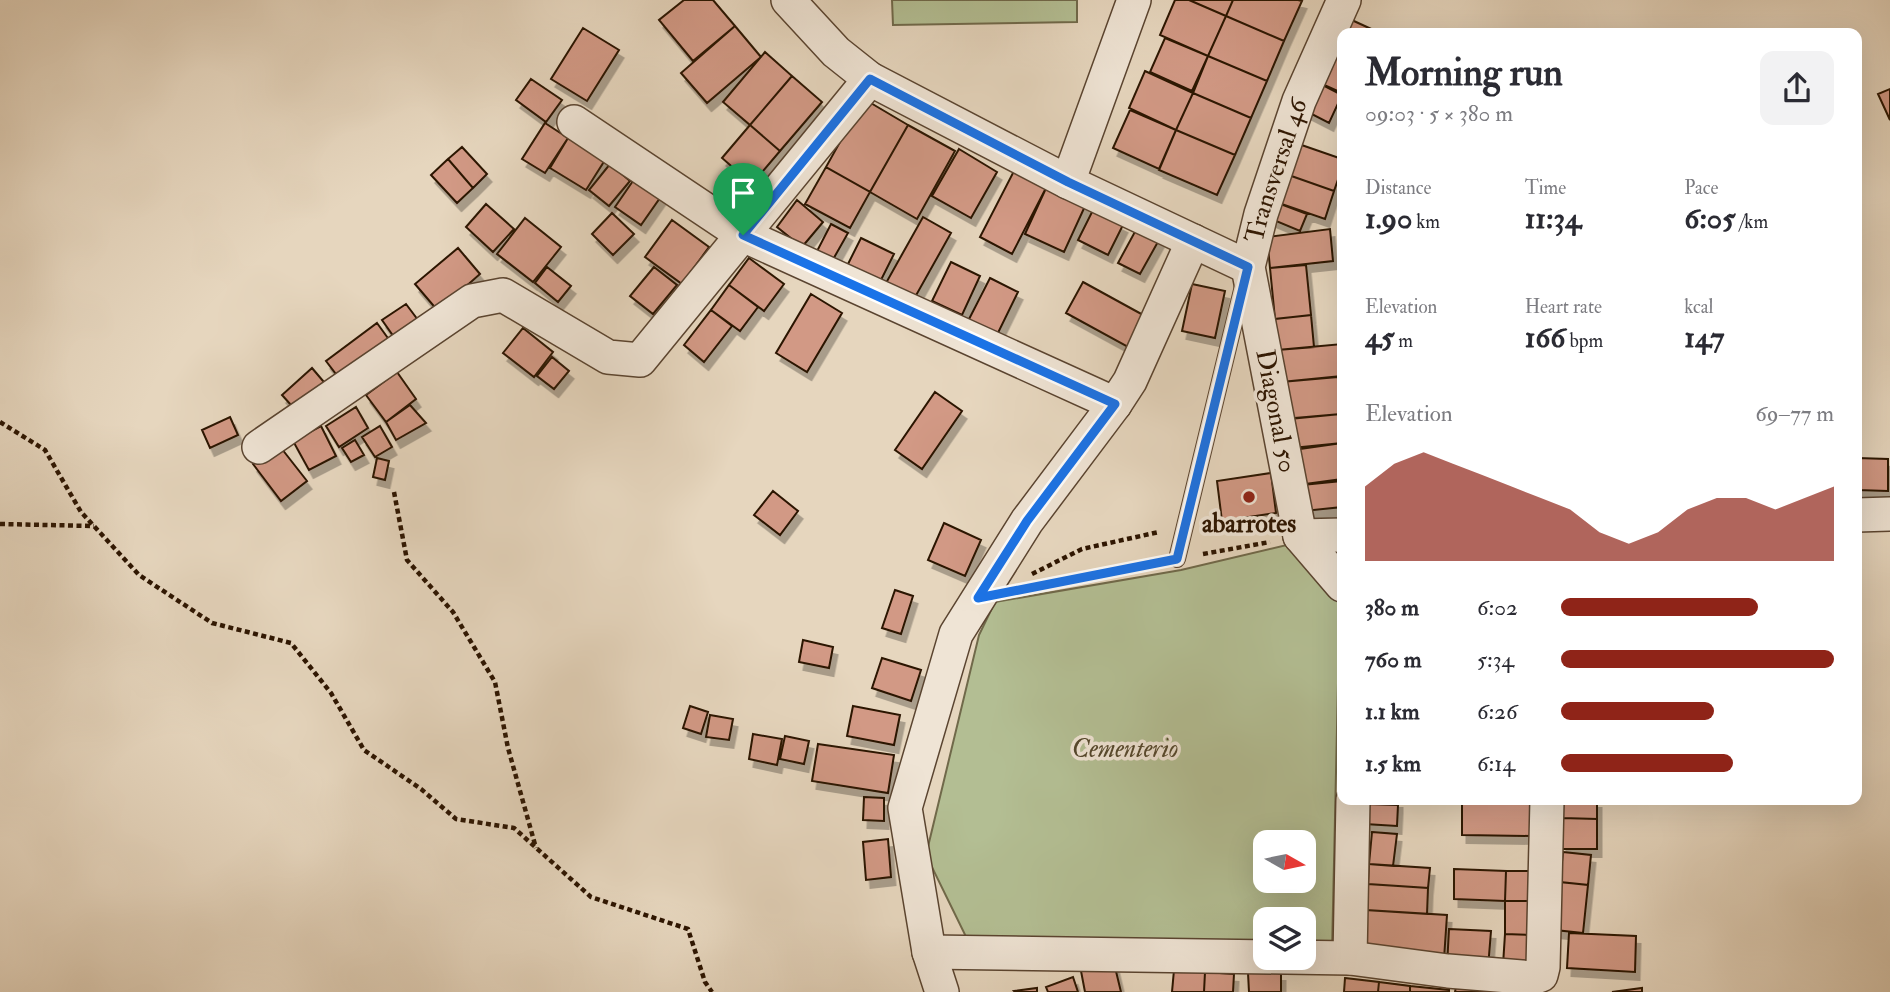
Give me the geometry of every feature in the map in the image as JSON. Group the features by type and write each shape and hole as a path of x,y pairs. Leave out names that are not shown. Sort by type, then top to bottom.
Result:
{"street":[{"path":"788,0 836,52 870,79 1068,182 1248,267"},
{"path":"1068,182 1134,0"},
{"name":"Transversal 46","path":"1248,267 1261,214 1299,101 1341,1"},
{"path":"259,447 472,301 503,295 608,357 640,360 870,79"},
{"path":"574,122 743,235 1115,404"},
{"path":"942,992 929,953 905,808 956,634 1027,521 1130,381 1193,241"},
{"name":"Diagonal 50","path":"1248,267 1300,536 1337,579"},
{"path":"1862,515 1890,514"},
{"path":"1300,536 1337,535"},
{"path":"1350,958 1353,805"},
{"path":"929,953 1350,958 1448,971 1533,978 1541,975 1544,967 1547,805"}],"lane":[{"path":"1177,559 1248,267"}],"path":[{"path":"0,422 45,450 81,512 139,575 212,623 290,643 331,693 364,750 421,789 456,819 514,828 591,897 688,929 705,982 712,992"},
{"path":"394,492 407,561 453,612 495,682 508,748 536,848"},
{"path":"0,524 94,526"},
{"path":"984,590 1017,581 1082,549 1184,529"},
{"path":"984,590 1300,536"}],"green space":[{"path":"892,0 1077,0 1077,22 893,25"},
{"name":"Cementerio","path":"1295,543 1337,591 1332,951 1316,951 1316,907 1253,907 1253,950 972,949 926,855 979,635 995,602 1181,570"}],"building":[{"path":"684,0 713,0 735,26 693,61 659,20"},
{"path":"1175,0 1189,0 1226,16 1208,56 1160,35"},
{"path":"1189,0 1233,0 1226,16"},
{"path":"1233,0 1302,1 1284,41 1226,16"},
{"path":"1226,16 1284,41 1267,81 1208,56"},
{"path":"1343,16 1369,28 1337,28"},
{"path":"735,26 761,57 707,103 681,73"},
{"path":"583,28 619,50 587,101 551,79"},
{"path":"1337,29 1337,50 1329,46"},
{"path":"1165,38 1208,56 1192,91 1150,72"},
{"path":"1328,47 1337,51 1337,91 1313,80"},
{"path":"765,52 792,76 750,125 723,102"},
{"path":"1208,56 1267,81 1251,118 1193,93"},
{"path":"1145,71 1193,93 1176,130 1129,108"},
{"path":"792,76 822,102 780,151 750,125"},
{"path":"531,79 562,100 546,122 516,100"},
{"path":"1313,80 1337,92 1337,106 1329,123 1300,108"},
{"path":"1890,89 1890,120 1878,94"},
{"path":"1193,93 1251,118 1235,155 1176,130"},
{"path":"864,99 908,125 870,192 826,167"},
{"path":"1130,110 1176,130 1159,169 1113,148"},
{"path":"545,123 568,138 545,173 522,159"},
{"path":"750,125 780,151 752,184 722,158"},
{"path":"908,125 955,151 917,219 870,192"},
{"path":"1176,130 1235,155 1217,195 1159,170"},
{"path":"568,138 605,160 586,190 550,168"},
{"path":"1290,141 1337,157 1337,182 1334,191 1280,172"},
{"path":"462,147 487,174 473,188 448,159"},
{"path":"959,149 997,172 971,218 932,196"},
{"path":"448,159 473,188 457,203 431,175"},
{"path":"610,164 630,181 609,206 589,190"},
{"path":"826,167 870,192 850,228 805,204"},
{"path":"1015,169 1047,186 1012,254 980,237"},
{"path":"1280,172 1334,191 1325,219 1270,200"},
{"path":"635,178 662,195 641,225 615,207"},
{"path":"1047,186 1086,204 1064,252 1025,234"},
{"path":"797,200 823,222 802,247 777,227"},
{"path":"1270,200 1307,214 1300,231 1264,216"},
{"path":"486,204 514,229 493,252 466,227"},
{"path":"1093,210 1123,225 1108,255 1078,240"},
{"path":"612,213 634,234 613,255 592,234"},
{"path":"923,217 951,233 914,299 886,283"},
{"path":"525,218 561,247 533,282 497,254"},
{"path":"672,220 709,247 682,284 645,257"},
{"path":"831,224 848,233 831,263 815,255"},
{"path":"1137,228 1159,240 1140,274 1118,263"},
{"path":"1330,229 1333,261 1270,268 1267,237"},
{"path":"861,238 894,254 877,288 844,272"},
{"path":"458,248 480,274 438,311 415,284"},
{"path":"749,258 784,284 764,311 729,285"},
{"path":"951,262 980,276 962,315 932,301"},
{"path":"1306,265 1311,315 1275,319 1270,268"},
{"path":"547,267 571,286 558,302 535,283"},
{"path":"654,267 677,285 653,314 630,296"},
{"path":"990,278 1018,292 995,339 966,325"},
{"path":"1083,282 1145,316 1128,347 1066,313"},
{"path":"1192,284 1225,291 1215,338 1182,331"},
{"path":"729,285 758,307 740,331 711,310"},
{"path":"811,294 842,313 807,372 776,353"},
{"path":"406,304 418,320 394,337 382,320"},
{"path":"711,310 732,326 704,362 684,345"},
{"path":"1311,315 1314,347 1278,350 1275,319"},
{"path":"377,323 390,341 339,378 326,361"},
{"path":"523,328 553,352 534,377 503,353"},
{"path":"1337,344 1337,376 1281,382 1278,350"},
{"path":"552,357 569,371 554,389 537,376"},
{"path":"312,368 329,388 300,415 282,395"},
{"path":"397,372 416,399 386,422 366,395"},
{"path":"1337,377 1337,414 1283,419 1281,382"},
{"path":"935,392 962,411 922,469 895,450"},
{"path":"410,405 426,423 396,440 386,422"},
{"path":"356,407 368,428 339,447 326,426"},
{"path":"1337,414 1337,444 1292,448 1289,419"},
{"path":"230,417 238,435 210,448 202,430"},
{"path":"321,426 336,456 309,470 293,441"},
{"path":"380,426 392,447 375,457 362,437"},
{"path":"355,440 364,455 351,462 342,448"},
{"path":"278,444 307,481 281,501 253,464"},
{"path":"1337,444 1337,480 1298,485 1293,450"},
{"path":"377,458 389,461 385,480 373,477"},
{"path":"1862,458 1888,459 1888,491 1862,490"},
{"path":"1271,473 1276,513 1222,521 1217,481"},
{"path":"1337,482 1337,508 1304,511 1302,485"},
{"path":"773,491 798,511 780,535 754,515"},
{"path":"944,523 981,540 965,576 928,560"},
{"path":"895,590 913,596 901,634 882,628"},
{"path":"803,640 833,647 829,668 799,662"},
{"path":"882,658 921,670 911,701 872,688"},
{"path":"690,706 708,712 701,734 683,728"},
{"path":"853,706 900,715 894,745 847,736"},
{"path":"710,715 733,719 729,740 706,737"},
{"path":"753,734 782,739 777,765 749,759"},
{"path":"785,736 809,741 804,764 780,759"},
{"path":"818,744 894,755 888,793 812,781"},
{"path":"864,797 884,798 884,821 863,820"},
{"path":"1366,805 1398,805 1397,826 1365,824"},
{"path":"1462,805 1533,805 1532,836 1462,835"},
{"path":"1562,805 1597,805 1597,819 1562,818"},
{"path":"1562,818 1597,819 1597,849 1562,849"},
{"path":"1372,832 1397,834 1393,866 1369,864"},
{"path":"888,839 891,877 866,880 863,842"},
{"path":"1563,852 1591,855 1588,885 1560,882"},
{"path":"1369,864 1430,868 1428,888 1368,884"},
{"path":"1454,869 1506,871 1505,901 1454,899"},
{"path":"1506,871 1532,871 1531,901 1505,901"},
{"path":"1560,882 1588,885 1583,933 1555,930"},
{"path":"1368,884 1428,888 1427,914 1366,910"},
{"path":"1505,901 1531,901 1530,935 1505,934"},
{"path":"1366,910 1447,915 1444,959 1363,954"},
{"path":"1449,929 1491,931 1488,968 1447,966"},
{"path":"1569,933 1636,936 1635,972 1567,968"},
{"path":"1505,934 1530,935 1529,966 1503,965"},
{"path":"1114,963 1121,992 1085,992 1081,971"},
{"path":"1174,970 1205,972 1204,992 1172,992"},
{"path":"1205,972 1234,974 1233,992 1204,992"},
{"path":"1248,973 1281,973 1281,992 1249,992"},
{"path":"1073,977 1078,992 1048,992 1046,987"},
{"path":"1345,978 1379,982 1378,992 1344,992"},
{"path":"1379,982 1410,986 1410,992 1378,992"},
{"path":"1410,986 1449,990 1449,992 1410,992"},
{"path":"1456,987 1492,992 1455,992"},
{"path":"1037,988 1037,992 1014,991"},
{"path":"1642,988 1642,992 1612,992"}],"place":[{"name":"abarrotes","path":"1249,497"}],"route":[{"path":"870,79 1068,182 1248,267 1177,559 978,598 1027,521 1115,404 743,235 870,79"}]}
